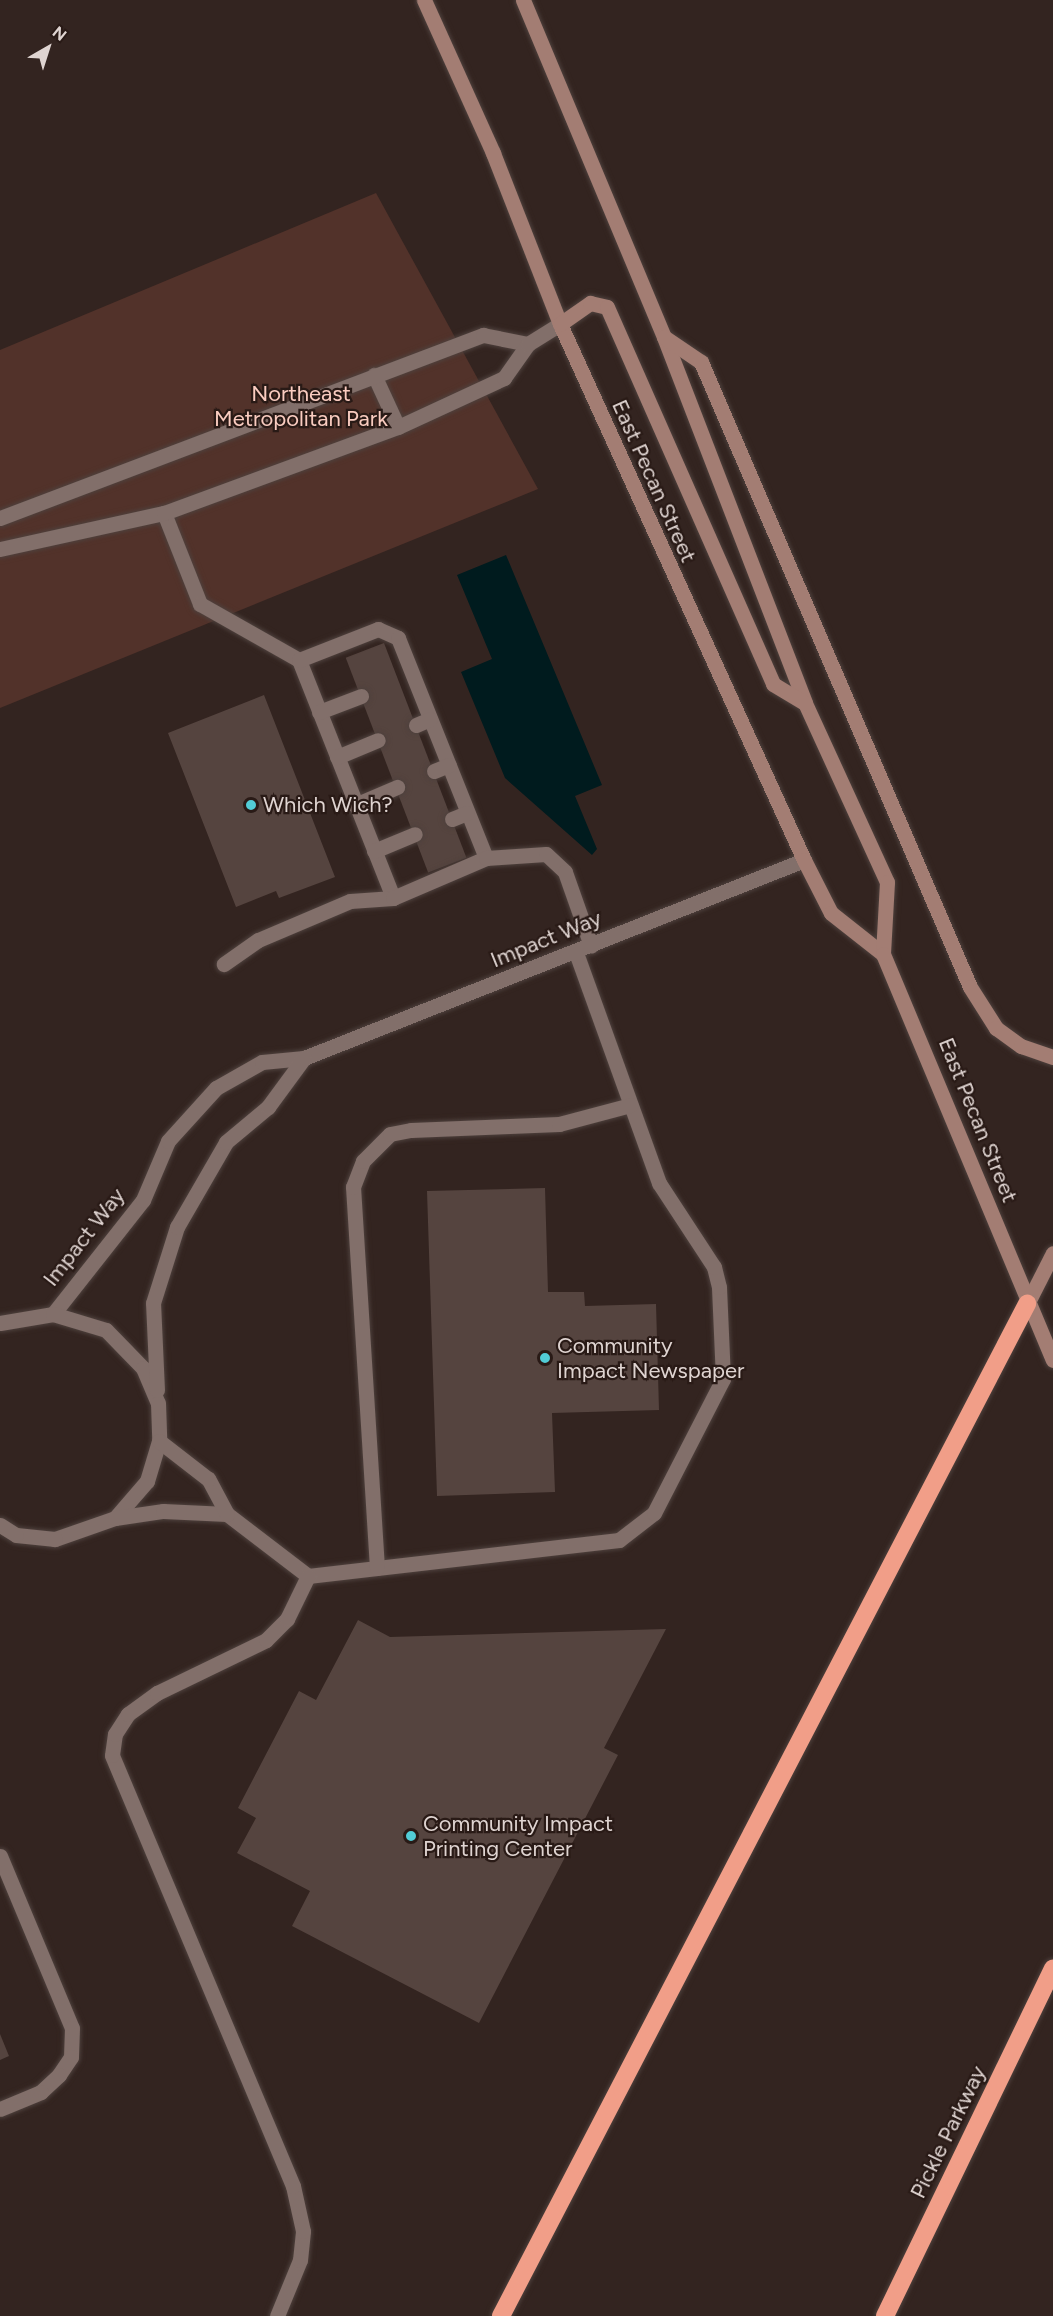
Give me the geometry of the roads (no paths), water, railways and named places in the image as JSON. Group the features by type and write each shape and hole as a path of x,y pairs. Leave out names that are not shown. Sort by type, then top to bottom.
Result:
{"highway":[{"path":"501,2316 1028,1304"},
{"name":"Pickle Parkway","path":"885,2316 1053,1968"}],"main road":[{"name":"East Pecan Street","path":"424,0 493,153 560,324 804,860 831,914 883,954"},
{"name":"East Pecan Street","path":"523,0 664,337 805,703 887,882 883,954 1053,1360"},
{"path":"560,324 590,303 607,307 773,684 805,703"},
{"path":"664,337 700,362 970,987 996,1028 1021,1046 1053,1057"},
{"path":"1028,1304 1053,1253"}],"street":[{"path":"0,549 164,513 398,427 504,378 528,344 560,324"},
{"path":"0,518 483,335 528,344"},
{"path":"374,375 398,427"},
{"path":"164,513 200,604 298,660 393,898"},
{"path":"298,660 378,629 398,638 405,678 423,722 449,765 486,858"},
{"path":"319,712 361,696"},
{"path":"337,757 378,740"},
{"path":"434,771 449,765"},
{"path":"355,805 397,787"},
{"path":"452,819 467,813"},
{"path":"374,851 415,834"},
{"path":"224,964 258,940 350,902 393,898 486,858 546,854 565,872 591,946"},
{"name":"Impact Way","path":"53,1314 143,1200 168,1141 216,1088 262,1062 304,1058 804,860"},
{"path":"159,1440 208,1479 226,1514 308,1576 619,1540 654,1513 723,1379 719,1287 714,1267 659,1183 576,952"},
{"path":"115,1518 147,1480 159,1440 153,1303 177,1227 226,1142 268,1107 304,1058"},
{"path":"377,1568 353,1187 363,1161 390,1134 411,1130 559,1124 631,1106"},
{"path":"0,1323 53,1314 106,1330 143,1368 158,1403"},
{"path":"0,1535 55,1539 115,1518 163,1511 226,1514"},
{"path":"0,1526 16,1535"},
{"path":"278,2316 300,2260 303,2231 293,2186 112,1755 115,1734 128,1714 157,1693 266,1640 287,1619 308,1576"},
{"path":"0,1856 72,2028 70,2056 59,2075 41,2091 0,2109"}],"water":[{"path":"506,555 602,785 575,796 597,849 592,855 505,778 461,672 492,659 457,575"}],"place":[{"name":"Which Wich?","path":"251,805"},
{"name":"Community Impact Newspaper","path":"545,1358"},
{"name":"Community Impact Printing Center","path":"411,1836"}],"park label":[{"name":"Northeast Metropolitan Park","path":"301,406"}]}
